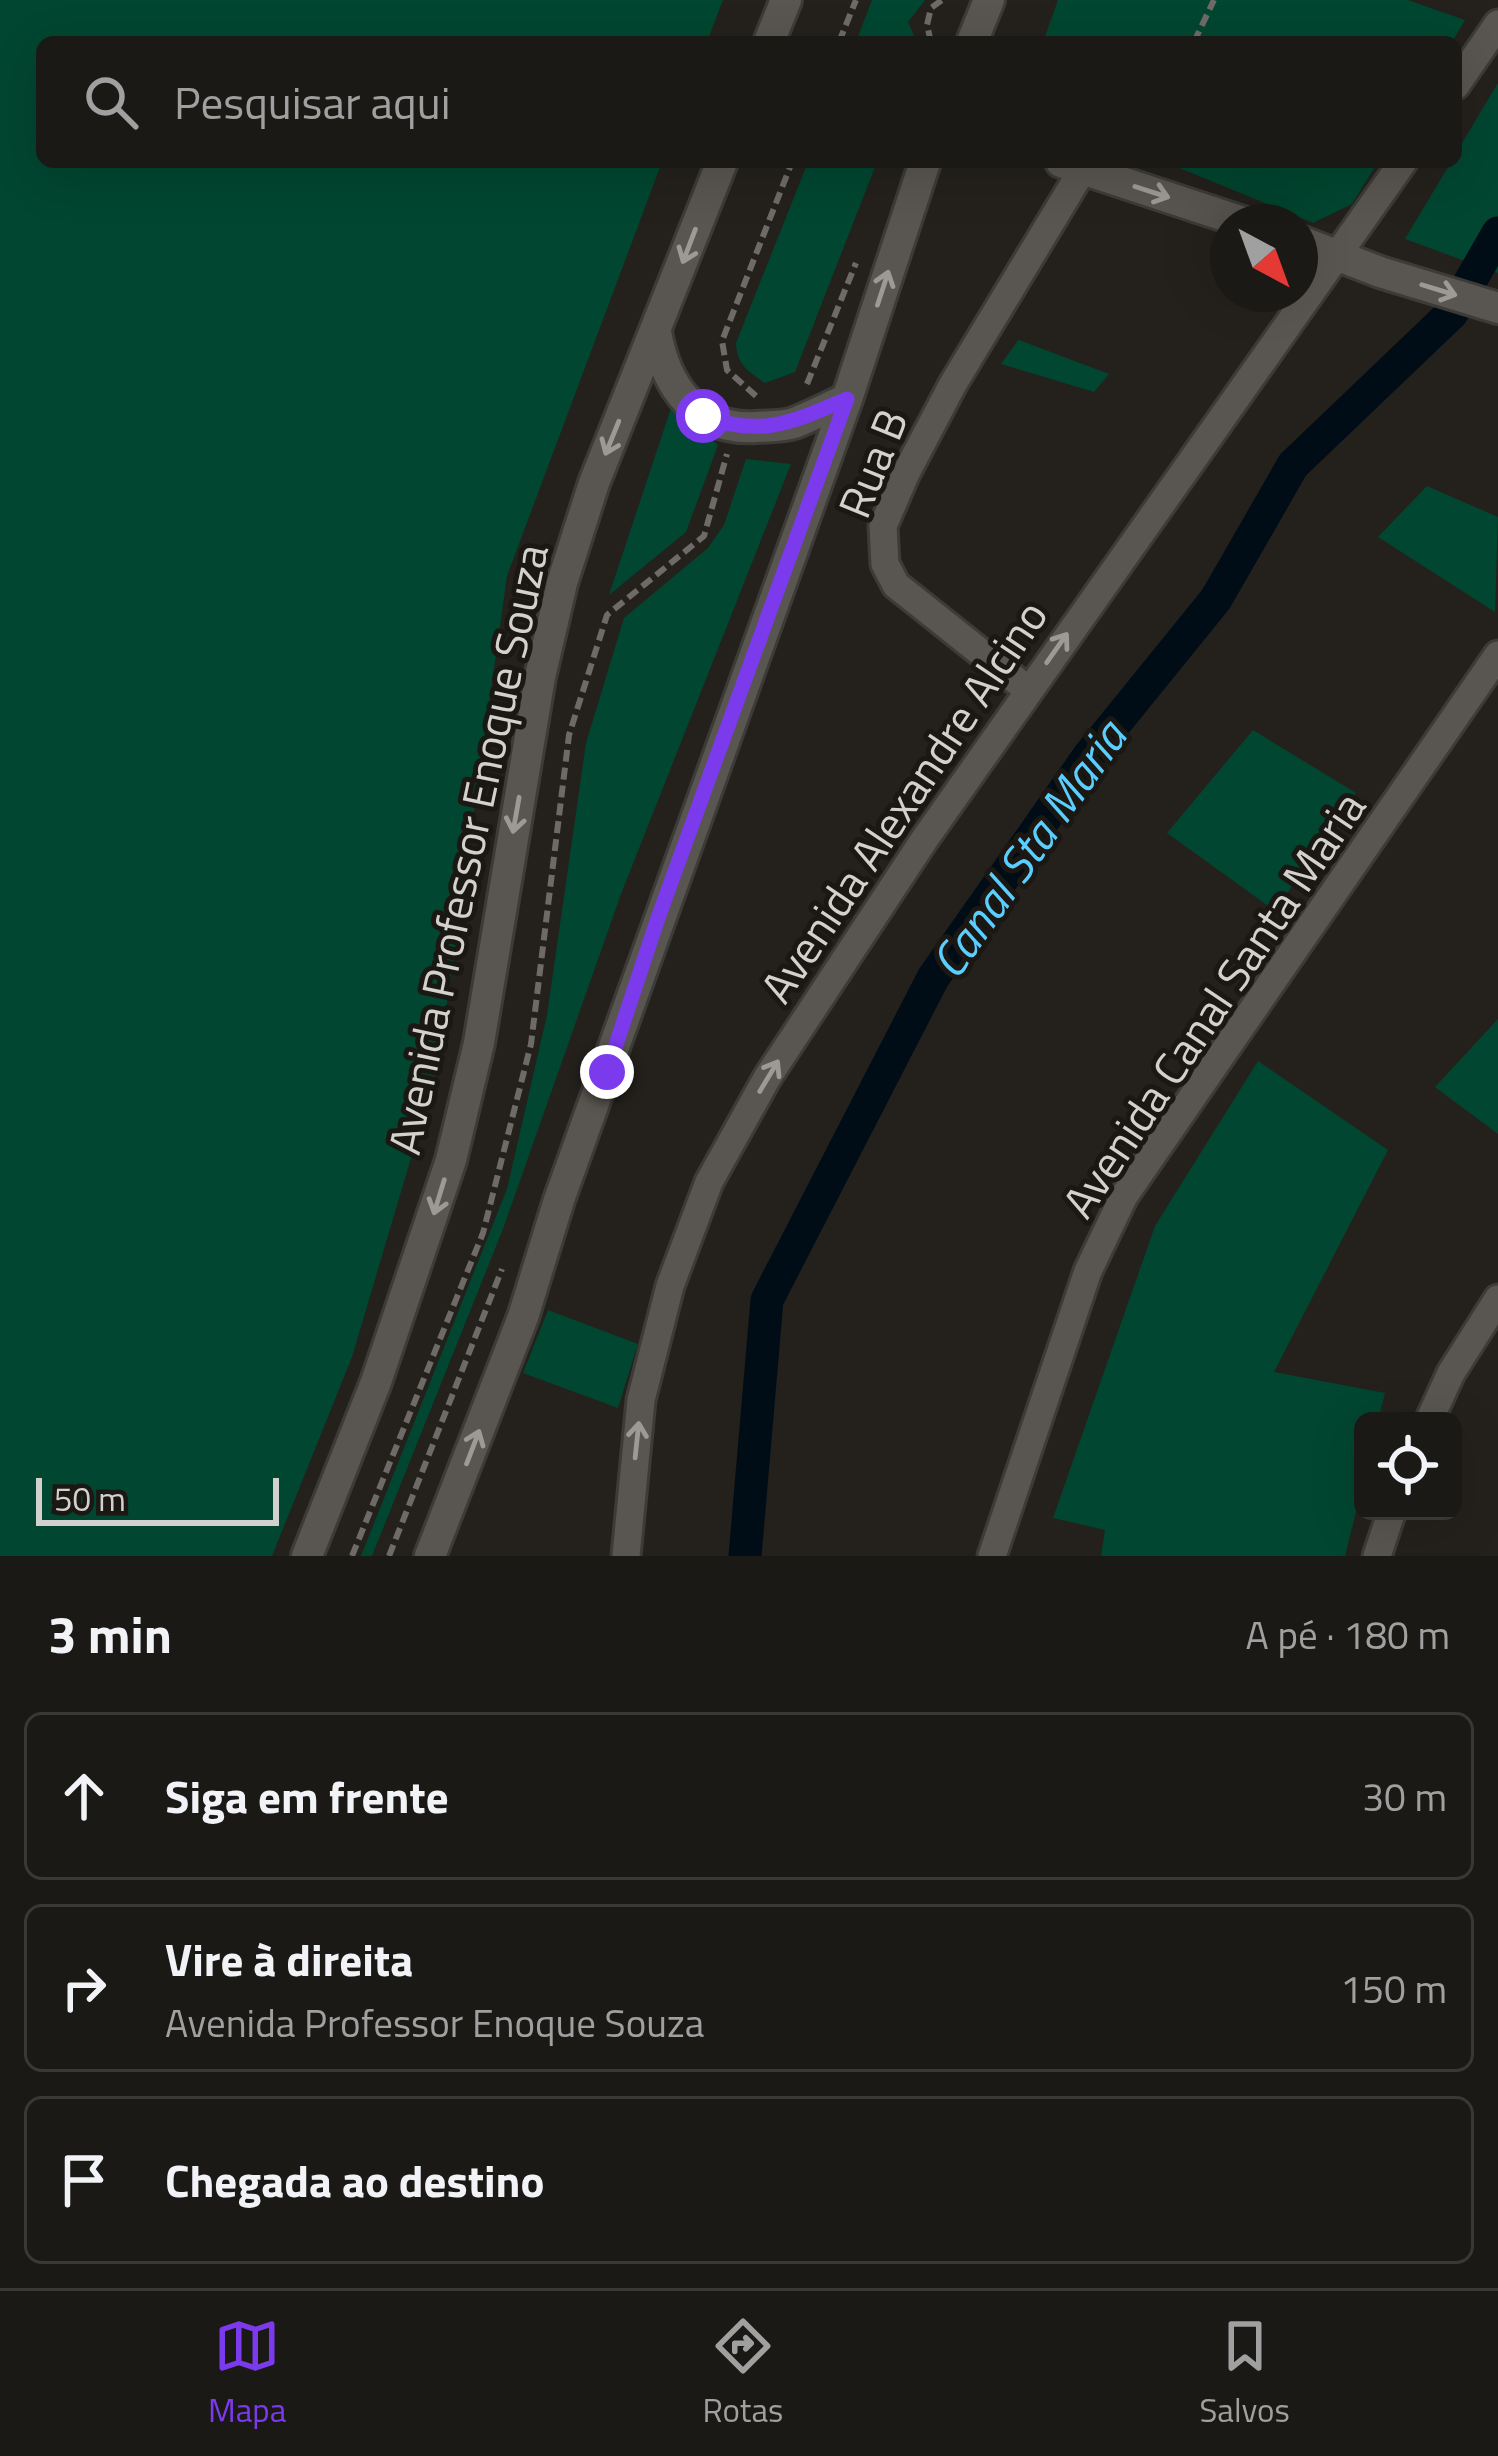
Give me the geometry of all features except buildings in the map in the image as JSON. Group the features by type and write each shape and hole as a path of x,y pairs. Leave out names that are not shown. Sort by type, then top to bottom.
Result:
{"main road":[{"path":"771,36 786,0"},
{"path":"974,36 989,0"},
{"name":"Avenida Professor Enoque Souza","path":"307,1556 410,1288 451,1160 479,1043 540,677 562,583 594,483 720,168"},
{"path":"430,1556 523,1317 559,1200 847,399 923,168"},
{"path":"1078,168 1210,211"},
{"path":"1318,247 1379,272 1498,308"},
{"path":"656,330 662,363 678,393 703,416 734,428 790,424 847,399"}],"street":[{"path":"1462,76 1498,24"},
{"name":"Rua B","path":"1028,690 896,585 885,565 883,526 953,384 1071,168"},
{"name":"Avenida Alexandre Alcino","path":"626,1556 641,1400 670,1286 709,1182 811,1010 1028,690 1399,168"},
{"name":"Avenida Canal Santa Maria","path":"992,1556 1088,1271 1124,1196 1498,655"},
{"path":"1433,1412 1451,1373 1498,1299"},
{"path":"1377,1556 1389,1520"}],"path":[{"path":"841,36 856,0"},
{"path":"930,36 931,8 942,0"},
{"path":"1197,36 1214,0"},
{"path":"760,400 727,370 722,341 790,168"},
{"path":"795,389 807,385 860,251"},
{"path":"352,1556 482,1233 531,1044 569,735 607,615 704,536 747,387"}],"green space":[{"path":"0,0 723,0 709,36 36,36 36,168 660,168 507,576 438,1067 352,1357 272,1556 0,1556"},
{"path":"872,0 925,0 908,22 914,36 858,36"},
{"path":"1058,0 1408,0 1465,20 1456,36 1045,36"},
{"path":"1498,83 1498,273 1405,239 1447,168 1462,168 1462,143"},
{"path":"806,168 875,168 795,372 765,383 741,362 736,343"},
{"path":"1180,168 1374,168 1352,204 1318,221 1318,204 1267,204"},
{"path":"1019,339 1109,374 1094,392 1001,364"},
{"path":"673,402 718,445 686,532 609,595"},
{"path":"746,459 791,464 621,894 503,1229 372,1556 361,1556 507,1189 547,1015 586,743 624,618 708,548 724,525"},
{"path":"1427,486 1498,517 1495,612 1378,537"},
{"path":"1253,730 1356,793 1275,911 1167,833"},
{"path":"1498,1019 1498,1134 1435,1087"},
{"path":"1258,1061 1388,1150 1274,1372 1385,1393 1380,1412 1354,1412 1354,1520 1345,1556 1101,1556 1105,1530 1053,1518 1155,1226"},
{"path":"548,1310 638,1344 618,1408 523,1373"}],"waterway":[{"name":"Canal Sta Maria","path":"745,1556 767,1300 933,978 1088,757 1216,599 1293,465 1452,313 1498,233"}],"route":[{"path":"607,1072 658,918 847,399 790,424 734,428 703,416"}]}
